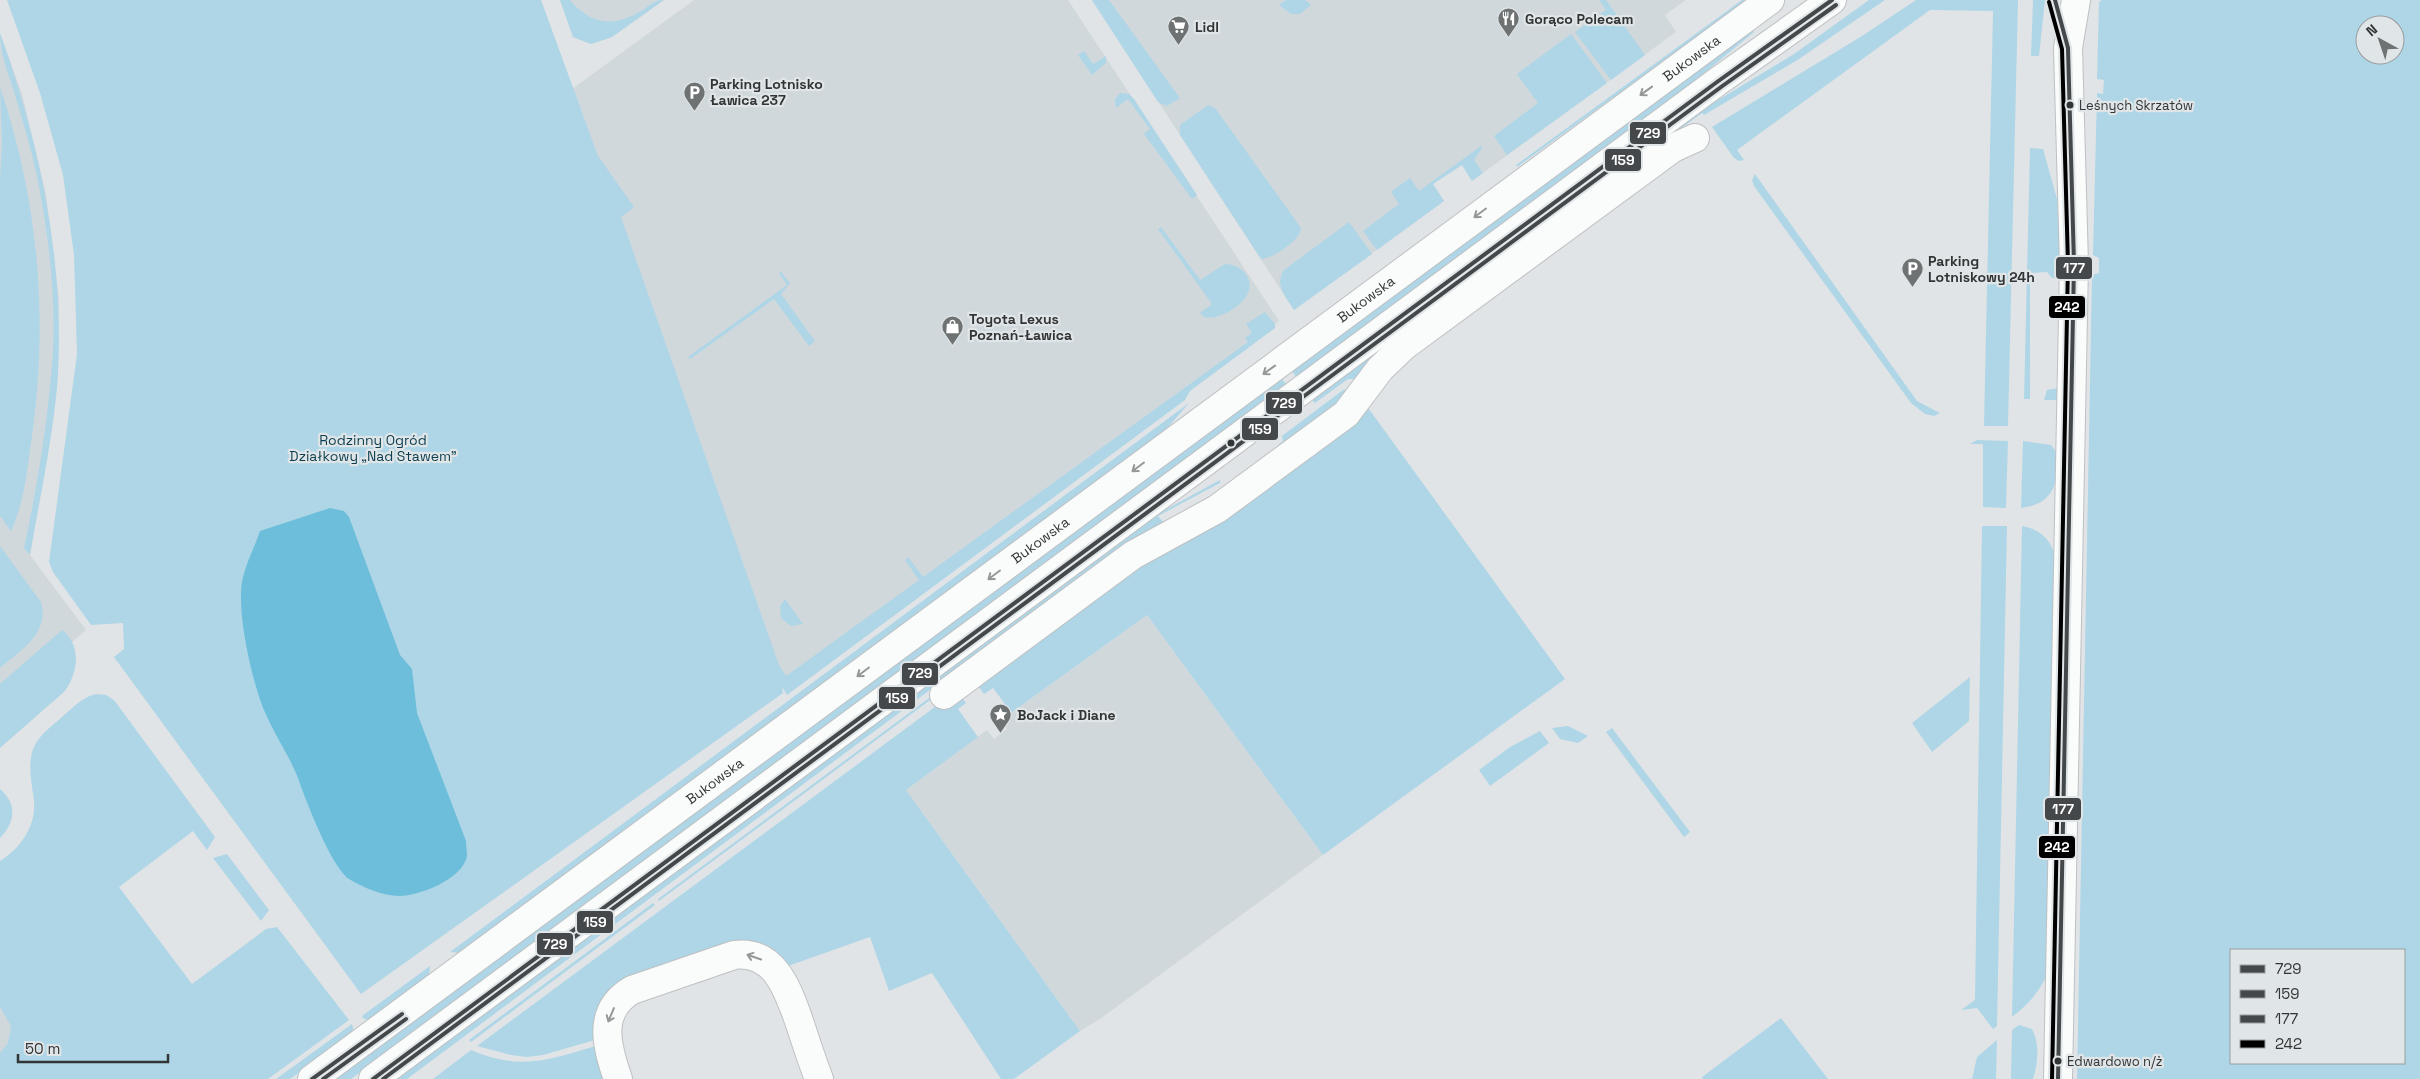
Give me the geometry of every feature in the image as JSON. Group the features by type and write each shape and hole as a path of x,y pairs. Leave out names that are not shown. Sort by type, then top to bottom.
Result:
{"main road":[{"name":"Bukowska","path":"312,1079 1770,0"},
{"path":"372,1079 1709,88 1832,0"},
{"path":"2055,0 2068,48"},
{"path":"2058,1079 2074,264 2068,48 2076,0"},
{"path":"944,695 1133,555 1217,509 1330,426 1346,414 1380,369 1404,346 1673,148 1695,138"},
{"path":"617,1075 608,1048 607,1022 616,1005 632,990 734,955 745,954 761,959 773,968 788,990 819,1079"}],"shaded area":[{"path":"560,0 664,0 612,37 591,44 573,37"},
{"name":"Toyota Lexus Poznań-Ławica","path":"694,0 1068,0 1279,321 780,683 572,89"},
{"path":"1092,0 1686,0 1665,15 1676,32 1472,181 1462,165 1433,184 1444,201 1294,310"},
{"path":"0,33 22,94 46,194 59,299 58,376 30,555 86,630 0,706"},
{"path":"1147,615 1323,855 1100,1019 1080,1031 906,790 987,730 994,739 1007,729 1001,720"},
{"path":"0,1001 42,1056 0,1079"}],"green space":[{"name":"Rodzinny Ogród Działkowy „Nad Stawem”","path":"7,0 541,0 598,156 634,207 621,217 779,665 786,676 919,580 905,560 908,557 923,577 1248,342 1245,338 1252,333 1246,324 1265,312 1275,324 1275,328 1190,391 1185,400 787,695 782,687 783,693 361,994 114,657 124,649 123,623 91,625 53,572 49,562 77,354 74,255 63,175 40,93"},
{"path":"560,0 570,0 578,9 595,19 613,21 632,16 655,2 664,0 612,37 591,44 573,37"},
{"path":"1092,0 1109,0 1180,98 1167,106 1158,102"},
{"path":"1286,0 1305,0 1311,5 1300,14 1291,14 1279,5"},
{"path":"1599,0 1606,0 1645,55 1611,80 1575,32 1606,10"},
{"path":"1742,0 1748,0 1517,167 1516,165"},
{"path":"1869,0 1885,0 1799,59 1704,115 1702,113 1372,357 1376,362 1358,379 1348,379 1315,403 1312,400 1705,108 1794,54"},
{"path":"1916,0 2018,0 2008,426 1984,426 1993,11 1930,10 1737,150 1744,160 1739,161 1734,158 1712,127 1862,36"},
{"path":"2033,0 2045,0 2039,56 2031,56"},
{"path":"2102,0 2420,0 2420,1079 2077,1079 2092,275 2099,273 2099,258 2093,255 2097,93 2103,94 2104,80 2097,79 2099,2"},
{"path":"1752,30 1754,32 1686,88 1297,378 1291,370"},
{"path":"0,33 27,117 38,159 53,244 57,287 59,331 56,397 30,555 24,548 37,480 47,411 52,365 53,294 45,222 37,176 24,125 3,57"},
{"path":"1571,34 1607,83 1507,155 1494,136 1538,103 1517,74"},
{"path":"1084,51 1093,64 1106,56 1106,63 1092,75 1078,55"},
{"path":"0,87 24,174 32,218 39,308 39,352 31,443 22,498 11,531 0,516 0,179 2,143"},
{"path":"1120,93 1129,94 1134,99 1197,195 1192,199 1144,134 1150,129 1128,99 1116,108 1115,99"},
{"path":"1208,105 1215,108 1301,228 1300,233 1291,243 1272,256 1261,259 1180,135 1180,125"},
{"path":"1481,146 1482,148 1474,160 1483,173 1472,181 1462,165 1433,184 1444,201 1377,250 1363,231 1399,204 1391,192 1410,178 1419,191"},
{"path":"2030,148 2043,149 2057,199 2062,278 2061,400 2044,400 2047,390 2059,388 2059,278 2052,278 2047,272 2030,273 2030,399 2024,399"},
{"path":"1755,174 1917,401 1940,413 1934,416 1925,414 1911,403 1754,186 1752,180"},
{"path":"1349,222 1372,254 1294,310 1282,291 1280,281 1284,270"},
{"path":"1161,227 1200,280 1225,264 1241,270 1250,283 1244,300 1222,315 1209,318 1204,317 1200,313 1212,304 1158,229"},
{"path":"781,272 790,283 781,294 815,341 809,346 774,299 690,359 688,357 787,285 779,273"},
{"path":"1281,378 1287,385 351,1079 334,1079"},
{"path":"1350,389 1339,403 1284,444 1278,445 1283,441 1282,436 1343,390"},
{"path":"1189,403 1163,433 461,953 450,952"},
{"path":"1366,405 1565,679 1323,855 1147,615 1001,720 998,716 1008,708 993,688 984,694 975,682"},
{"path":"1977,440 2008,441 2006,508 1983,507 1983,444 1970,444"},
{"path":"2023,441 2051,445 2059,456 2057,475 2052,491 2041,502 2021,508"},
{"path":"1220,480 1220,483 1158,516 1164,523 1114,553 407,1079 393,1079 1152,517"},
{"path":"1982,526 2007,526 1997,1026 1993,1029 1977,1008 1961,1010 1975,1000"},
{"path":"2022,526 2037,531 2047,539 2054,551 2058,565 2048,973 2033,997 2012,1017"},
{"path":"0,546 41,602 43,613 38,632 32,640 0,668"},
{"path":"785,599 803,624 791,626 781,618 780,606"},
{"path":"62,630 73,644 75,651 75,668 69,684 65,691 0,748 0,684"},
{"path":"1970,677 1969,721 1932,752 1912,723"},
{"path":"940,690 941,692 659,901 658,899"},
{"path":"96,694 106,695 114,700 215,837 207,850 193,831 119,887 192,984 266,929 277,927 349,1020 268,1079 0,1079 0,1053 8,1043 11,1026 0,1007 0,861 21,843 30,828 34,801 30,764 34,746 45,732 82,700"},
{"path":"959,694 966,703 958,709 978,737 906,790 1080,1031 1014,1079 1001,1079 932,973 889,991 870,937 788,966 779,957 631,980 595,1040 543,1055 527,1057 511,1055 477,1046 947,698"},
{"path":"1568,726 1588,736 1578,743 1560,739 1552,728"},
{"path":"1612,728 1690,832 1684,837 1606,732"},
{"path":"1540,731 1549,743 1490,786 1479,770 1510,747"},
{"path":"0,789 6,794 12,806 12,819 0,838"},
{"path":"227,854 269,910 261,921 213,858"},
{"path":"653,903 655,905 471,1042 469,1040"},
{"path":"430,966 429,977 371,1020 364,1019 362,1016"},
{"path":"1781,1018 1828,1079 1703,1079 1702,1077"},
{"path":"352,1024 354,1033 290,1079 276,1079"},
{"path":"2019,1025 2032,1029 2035,1035 2037,1060 2033,1079 2011,1079 2012,1030"},
{"path":"1997,1040 1996,1079 1972,1079 1977,1057"},
{"path":"596,1046 607,1079 433,1079 471,1050 504,1060 519,1062 548,1059"}],"water":[{"path":"330,508 344,511 349,517 400,655 412,669 417,713 466,841 467,856 458,872 439,885 418,893 399,896 386,894 360,885 349,879 342,872 327,847 294,769 264,710 250,663 243,625 241,590 243,577 260,531"}],"transit line":[{"name":"729","path":"373,1079 1717,82 1832,0"},
{"name":"177","path":"2055,0 2068,48 2074,264 2058,1079"},
{"name":"242","path":"2049,2 2062,49 2068,264 2052,1079"},
{"name":"159","path":"383,1079 1721,87 1836,5"},
{"name":"729","path":"312,1079 402,1014"},
{"name":"159","path":"323,1079 406,1019"}],"place":[{"name":"Gorąco Polecam","path":"1509,38"},
{"name":"Lidl","path":"1179,46"},
{"name":"Leśnych Skrzatów","path":"2070,105"},
{"name":"Parking Lotnisko Ławica 237","path":"694,111"},
{"name":"Parking Lotniskowy 24h","path":"1912,288"},
{"name":"Toyota Lexus Poznań-Ławica","path":"953,346"},
{"name":"BoJack i Diane","path":"1001,734"},
{"name":"Edwardowo n/ż","path":"2058,1061"}]}
